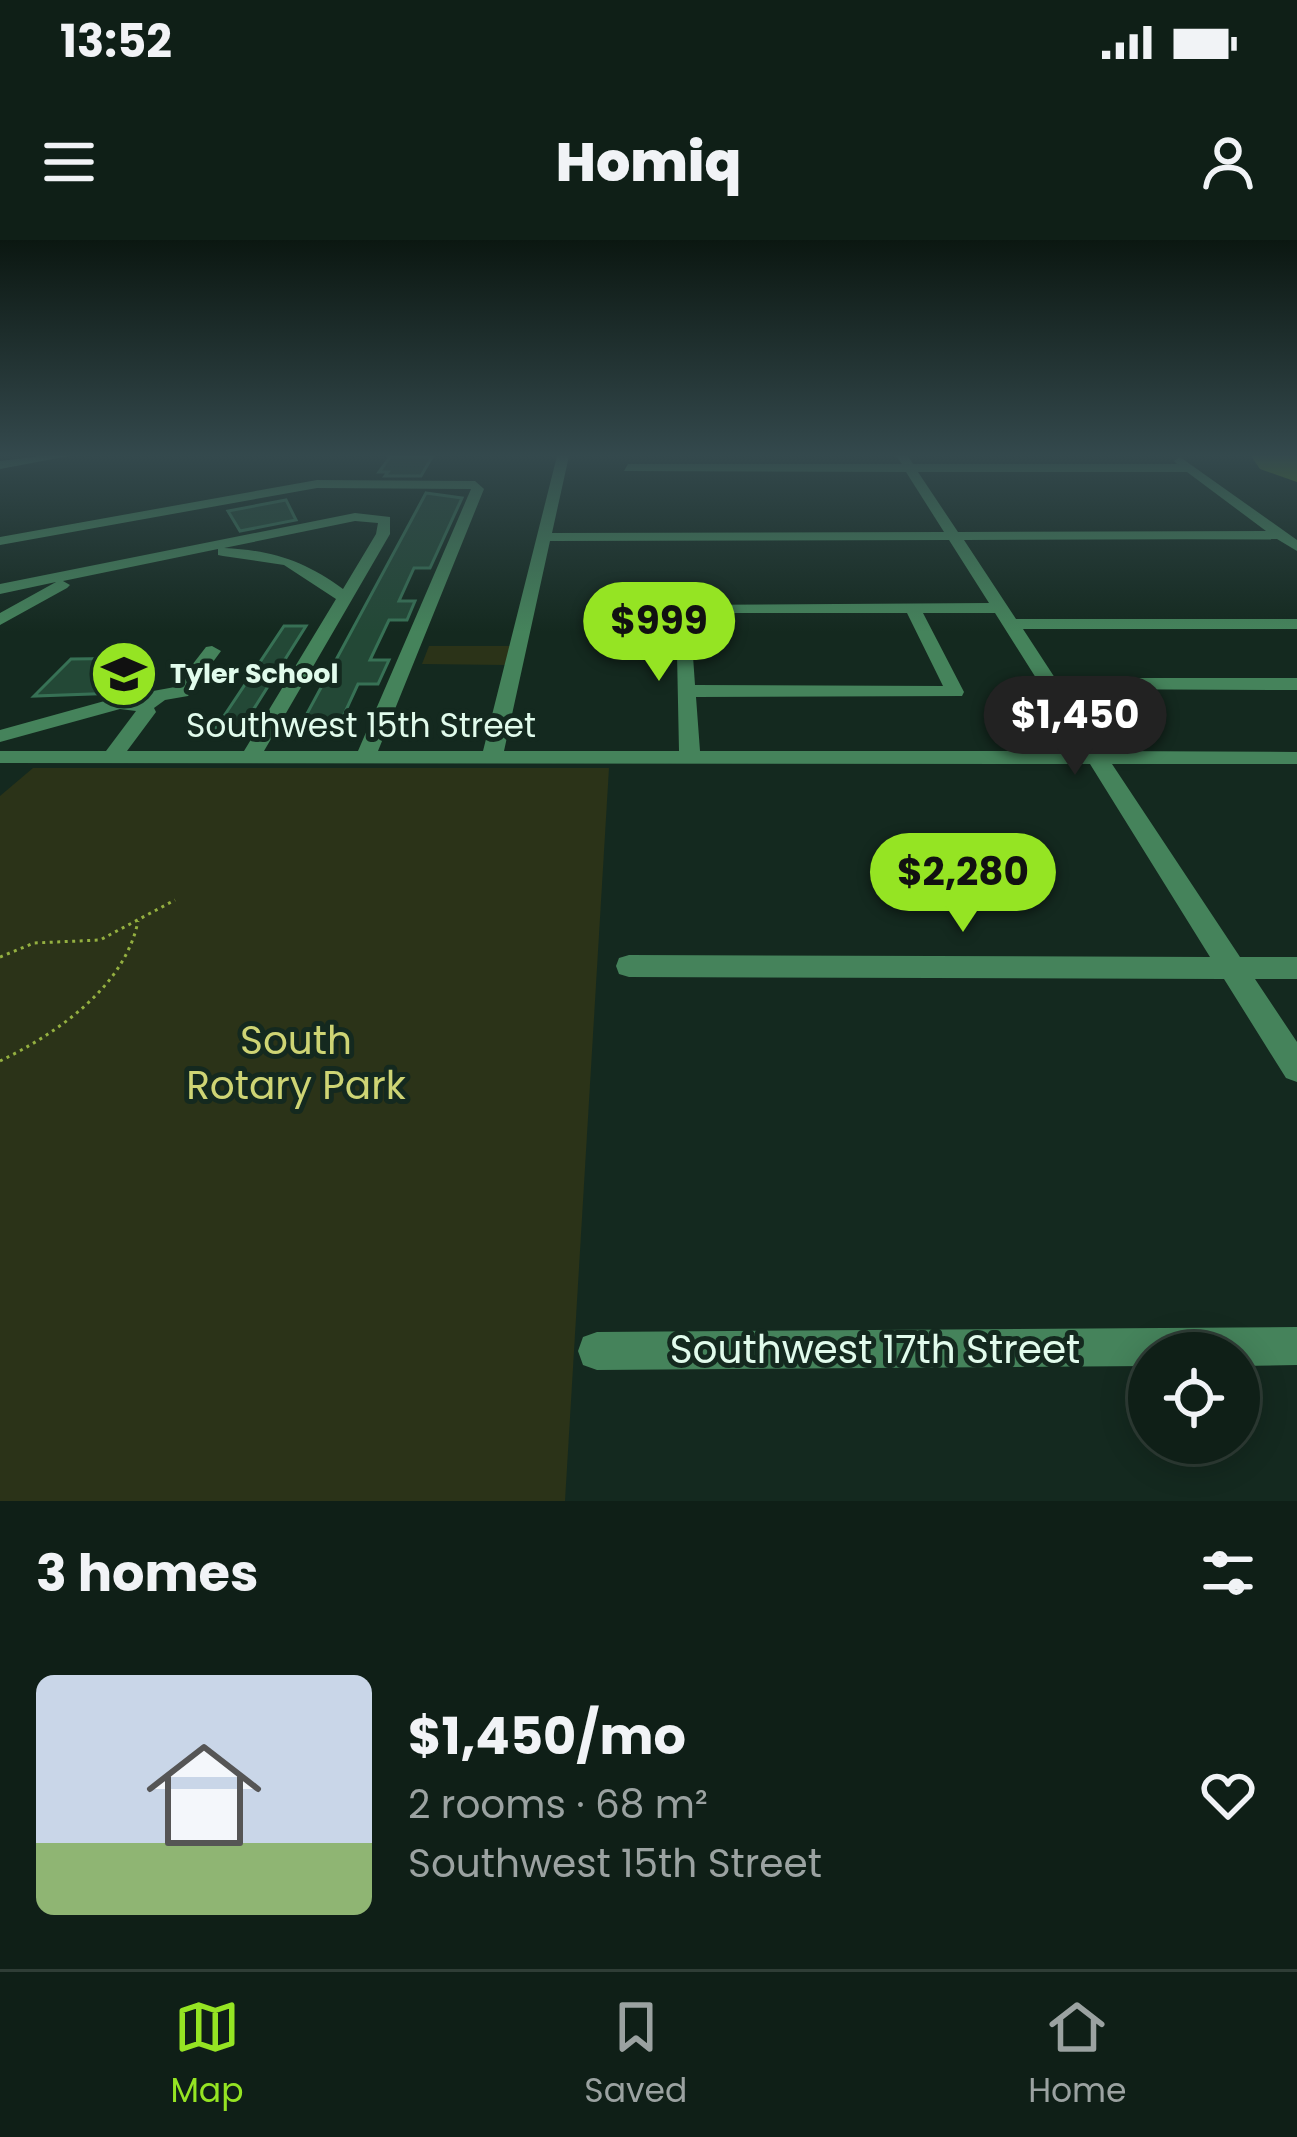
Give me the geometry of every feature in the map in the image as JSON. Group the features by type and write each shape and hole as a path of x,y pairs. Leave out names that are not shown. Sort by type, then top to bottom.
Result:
{"street":[{"path":"0,541 145,515"},
{"path":"364,758 467,515"},
{"path":"492,758 549,515"},
{"path":"941,515 1297,1068"},
{"path":"1253,515 1297,547"},
{"path":"0,589 378,516 387,527 250,758"},
{"path":"544,536 1280,535"},
{"path":"183,551 248,553 294,562 312,570 345,598"},
{"path":"0,620 104,568"},
{"path":"690,758 682,608 913,609 1297,624"},
{"path":"687,691 955,692 913,609"},
{"path":"0,736 119,703 144,706 160,695 181,692 212,651"},
{"path":"1051,683 1297,684"},
{"path":"112,757 146,712 144,706"},
{"name":"Southwest 15th Street","path":"0,757 1297,758"},
{"path":"0,780 26,757"},
{"path":"628,966 1297,968"},
{"name":"Southwest 17th Street","path":"597,1351 1297,1346"}],"path":[{"path":"0,957 34,943 100,940 175,900"},
{"path":"0,1061 52,1036 95,999 136,936 138,921"}],"green space":[{"path":"429,646 511,646 506,665 422,664"},
{"name":"South Rotary Park","path":"33,768 609,768 565,1501 0,1501 0,796"}],"building":[{"path":"230,515 293,515 296,520 240,531"},
{"path":"414,515 454,515 430,568 414,568 399,601 415,601 407,620 389,620 370,660 389,660 378,684 358,684 335,734 296,734"},
{"path":"284,626 306,626 238,734 212,734"},
{"path":"149,658 119,693 34,696 71,659"}],"place":[{"name":"Tyler School","path":"124,674"}]}
